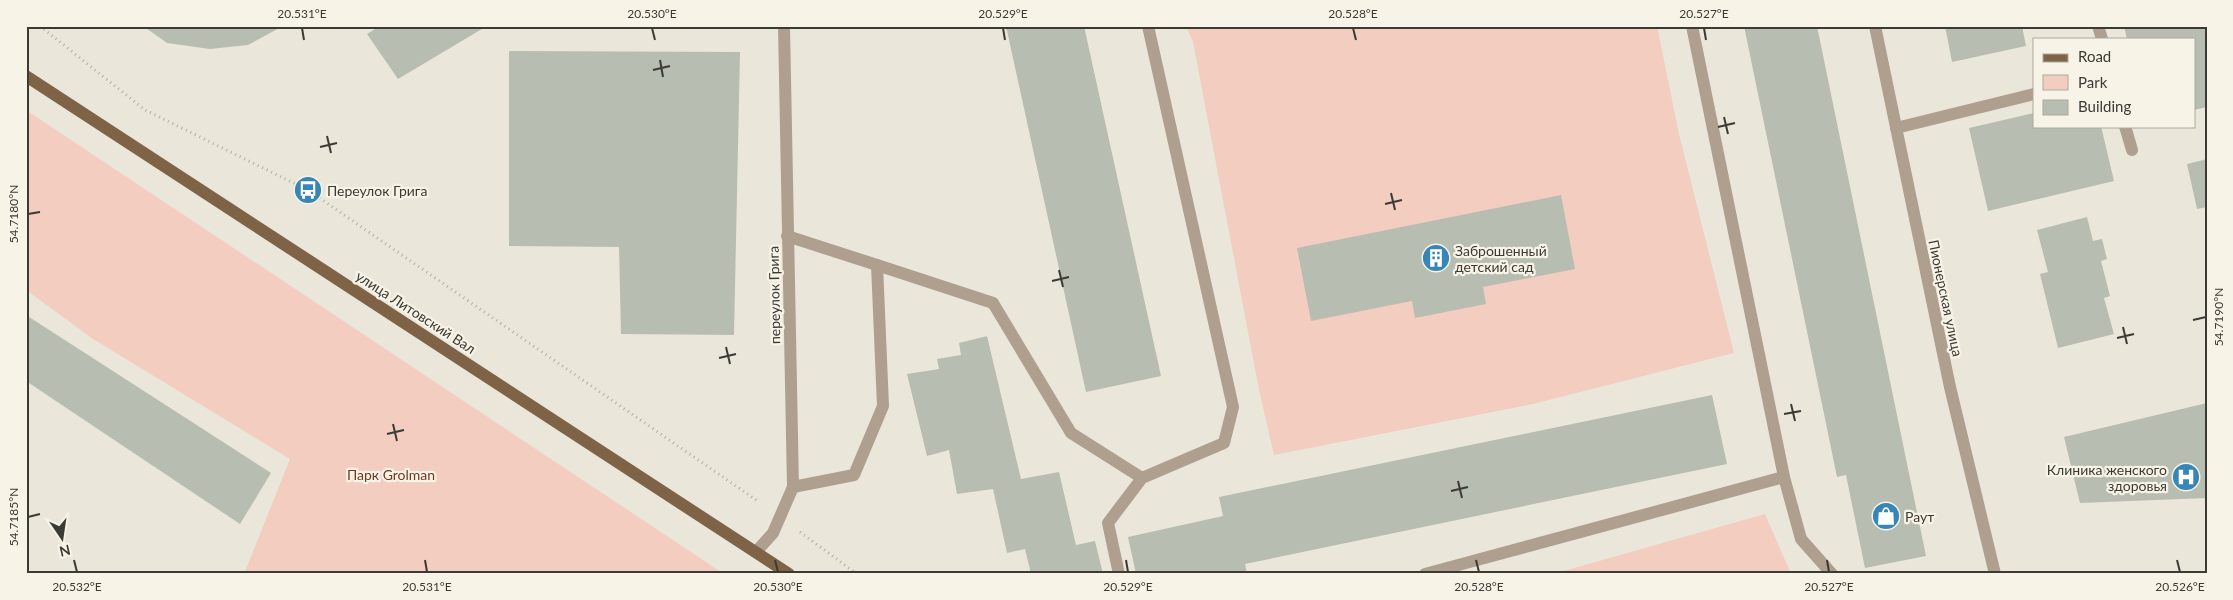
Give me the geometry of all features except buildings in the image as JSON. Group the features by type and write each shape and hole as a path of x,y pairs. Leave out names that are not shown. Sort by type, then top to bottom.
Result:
{"main road":[{"name":"улица Литовский Вал","path":"26,76 789,574"}],"street":[{"path":"1119,574 1108,523 1142,478 1224,443 1233,407 1148,26"},
{"path":"1692,26 1784,477 1801,539 1832,574"},
{"name":"Пионерская улица","path":"1874,26 1950,387 1995,574"},
{"path":"2098,26 2102,38"},
{"name":"переулок Грига","path":"756,552 773,533 793,487 787,236 786,27"},
{"path":"1896,128 2033,94"},
{"path":"2126,128 2132,150"},
{"path":"787,236 993,303 1071,433 1142,478"},
{"path":"793,487 854,476 883,406 877,266"},
{"path":"1425,574 1784,477"}],"path":[{"path":"40,26 145,110 308,190 780,517 856,574"}],"green space":[{"path":"1186,26 1657,26 1679,134 1734,353 1533,404 1274,455 1259,390 1193,42"},
{"name":"Парк Grolman","path":"26,110 724,574 244,574 290,459 93,339 26,290"},
{"path":"1765,514 1791,574 1553,574"}],"place":[{"name":"Переулок Грига","path":"308,190"},
{"name":"Заброшенный детский сад","path":"1436,258"},
{"name":"Клиника женского здоровья","path":"2186,477"},
{"name":"Раут","path":"1886,516"}]}
